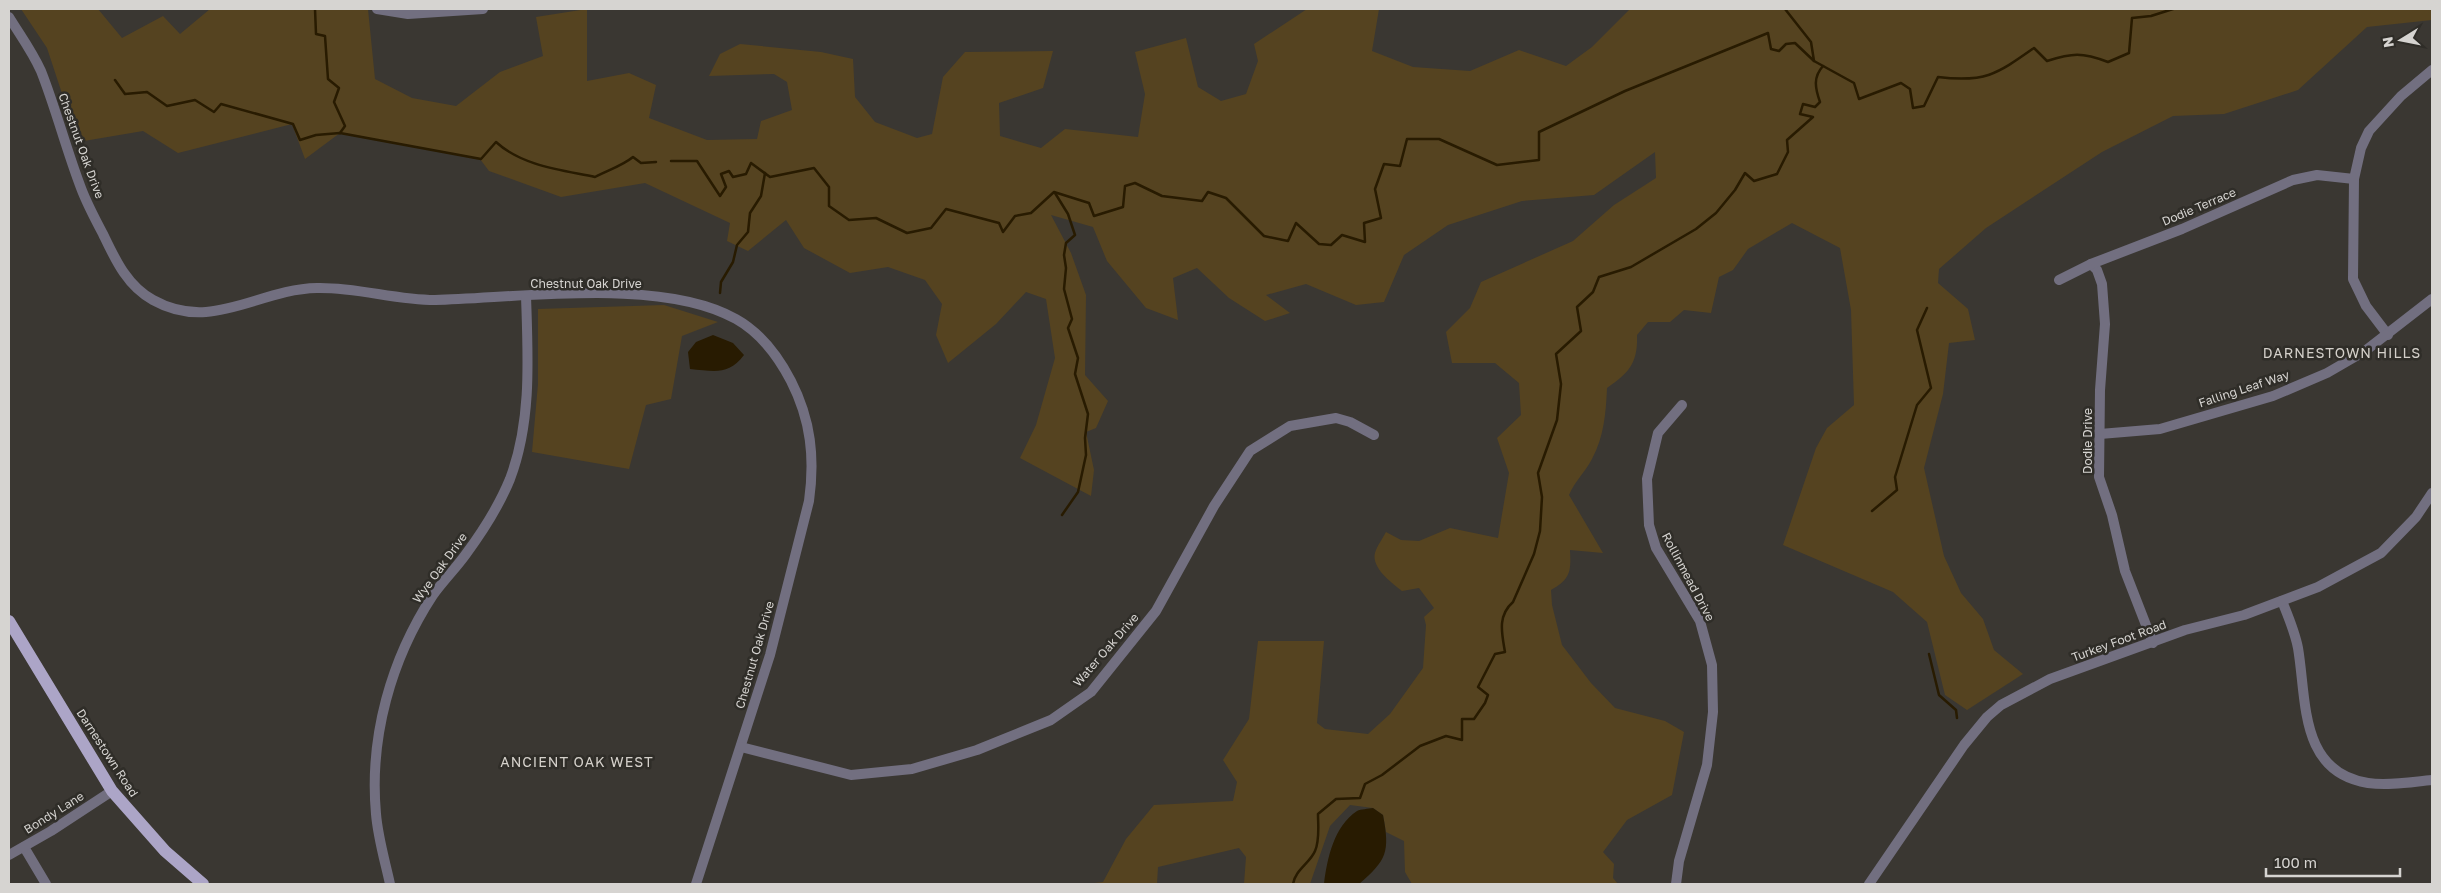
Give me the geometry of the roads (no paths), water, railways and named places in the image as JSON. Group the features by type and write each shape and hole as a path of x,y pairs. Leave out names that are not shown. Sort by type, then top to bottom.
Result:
{"main road":[{"name":"Darnestown Road","path":"9,621 112,791 165,851 202,884"}],"street":[{"path":"377,9 408,14 483,9"},
{"name":"Chestnut Oak Drive","path":"9,17 30,49 41,71 82,190 118,266 139,290 153,300 169,307 193,313 218,312 285,292 316,288 352,290 431,300 638,294 681,300 710,307 736,319 760,336 782,363 802,401 808,422 812,444 812,479 809,501 771,652 696,884"},
{"path":"2388,335 2366,306 2353,279 2354,179 2361,148 2369,131 2401,96 2432,70"},
{"name":"Dodie Terrace","path":"2059,280 2091,264 2182,228 2293,180 2317,175 2354,179"},
{"name":"Dodie Drive","path":"2091,264 2097,270 2102,284 2105,324 2100,390 2099,477 2112,515 2125,571 2153,643"},
{"name":"Wye Oak Drive","path":"390,884 378,836 376,812 376,760 382,715 394,671 412,629 434,594 467,553 489,521 510,479 524,425 528,370 526,296"},
{"name":"Falling Leaf Way","path":"2100,434 2160,429 2273,396 2327,373 2388,335 2432,299"},
{"name":"Rollinmead Drive","path":"1676,884 1679,861 1708,765 1713,712 1712,665 1700,621 1656,548 1649,525 1647,479 1658,433 1682,405"},
{"name":"Water Oak Drive","path":"741,747 850,775 912,769 977,750 1051,720 1091,692 1156,611 1214,506 1250,451 1290,426 1336,418 1350,422 1374,434"},
{"name":"Turkey Foot Road","path":"1870,884 1964,745 1987,717 2001,704 2050,679 2186,630 2244,615 2318,587 2381,553 2416,517 2432,493"},
{"path":"2282,601 2297,646 2309,734 2329,766 2347,777 2367,783 2380,784 2432,780"},
{"name":"Bondy Lane","path":"9,855 112,791"},
{"path":"24,847 46,884"}],"waterway":[{"path":"315,9 316,34 325,36 328,79 339,88 334,102 345,126 340,133"},
{"path":"1785,9 1811,42 1814,61 1854,83 1859,99 1901,83 1910,89 1913,108 1924,106 1938,77 1968,79 1990,74 2000,70 2034,48 2047,61 2063,56 2084,55 2108,62 2129,53 2132,18 2151,16 2173,9"},
{"path":"671,161 697,161 720,196 726,187 721,174 729,171 733,177 746,174 751,163 770,177 814,168 829,187 829,206 849,220 876,218 907,233 931,228 946,209 999,223 1003,232 1015,216 1031,213 1054,192 1089,203 1094,216 1123,207 1125,186 1135,183 1162,196 1202,201 1208,192 1226,198 1264,236 1288,241 1296,223 1319,244 1331,245 1342,235 1365,242 1364,223 1381,218 1375,189 1384,164 1400,166 1407,139 1439,139 1497,165 1539,160 1539,132 1625,91 1768,33 1771,49 1779,51 1786,44 1795,43 1814,61"},
{"path":"1293,884 1294,879 1317,847 1318,814 1336,799 1360,798 1365,784 1382,775 1420,746 1446,736 1462,740 1462,719 1474,719 1485,703 1488,695 1478,687 1495,654 1505,652 1502,632 1503,619 1508,607 1513,602 1534,554 1540,531 1542,497 1538,473 1557,420 1561,384 1556,354 1581,331 1577,307 1593,292 1599,277 1631,267 1696,229 1716,213 1735,190 1745,173 1754,181 1777,174 1788,152 1787,140 1813,117 1800,114 1803,104 1815,107 1820,102 1816,79 1823,66"},
{"path":"115,80 125,94 147,92 167,106 195,100 214,112 221,104 293,124 300,140 316,135 340,133 481,159 496,142 506,150 530,162 595,177 633,157 641,163 656,162"},
{"path":"720,293 721,282 733,262 737,245 748,232 750,213 761,196 765,173"},
{"path":"1055,193 1068,214 1075,235 1066,243 1064,289 1072,319 1068,328 1078,358 1075,374 1088,414 1085,438 1086,455 1078,492 1062,515"},
{"path":"1872,511 1897,490 1895,477 1917,405 1931,388 1917,330 1927,308"},
{"path":"1929,654 1939,695 1956,710 1957,718"}],"district":[{"name":"DARNESTOWN HILLS","path":"2342,353"},
{"name":"ANCIENT OAK WEST","path":"577,762"}]}
